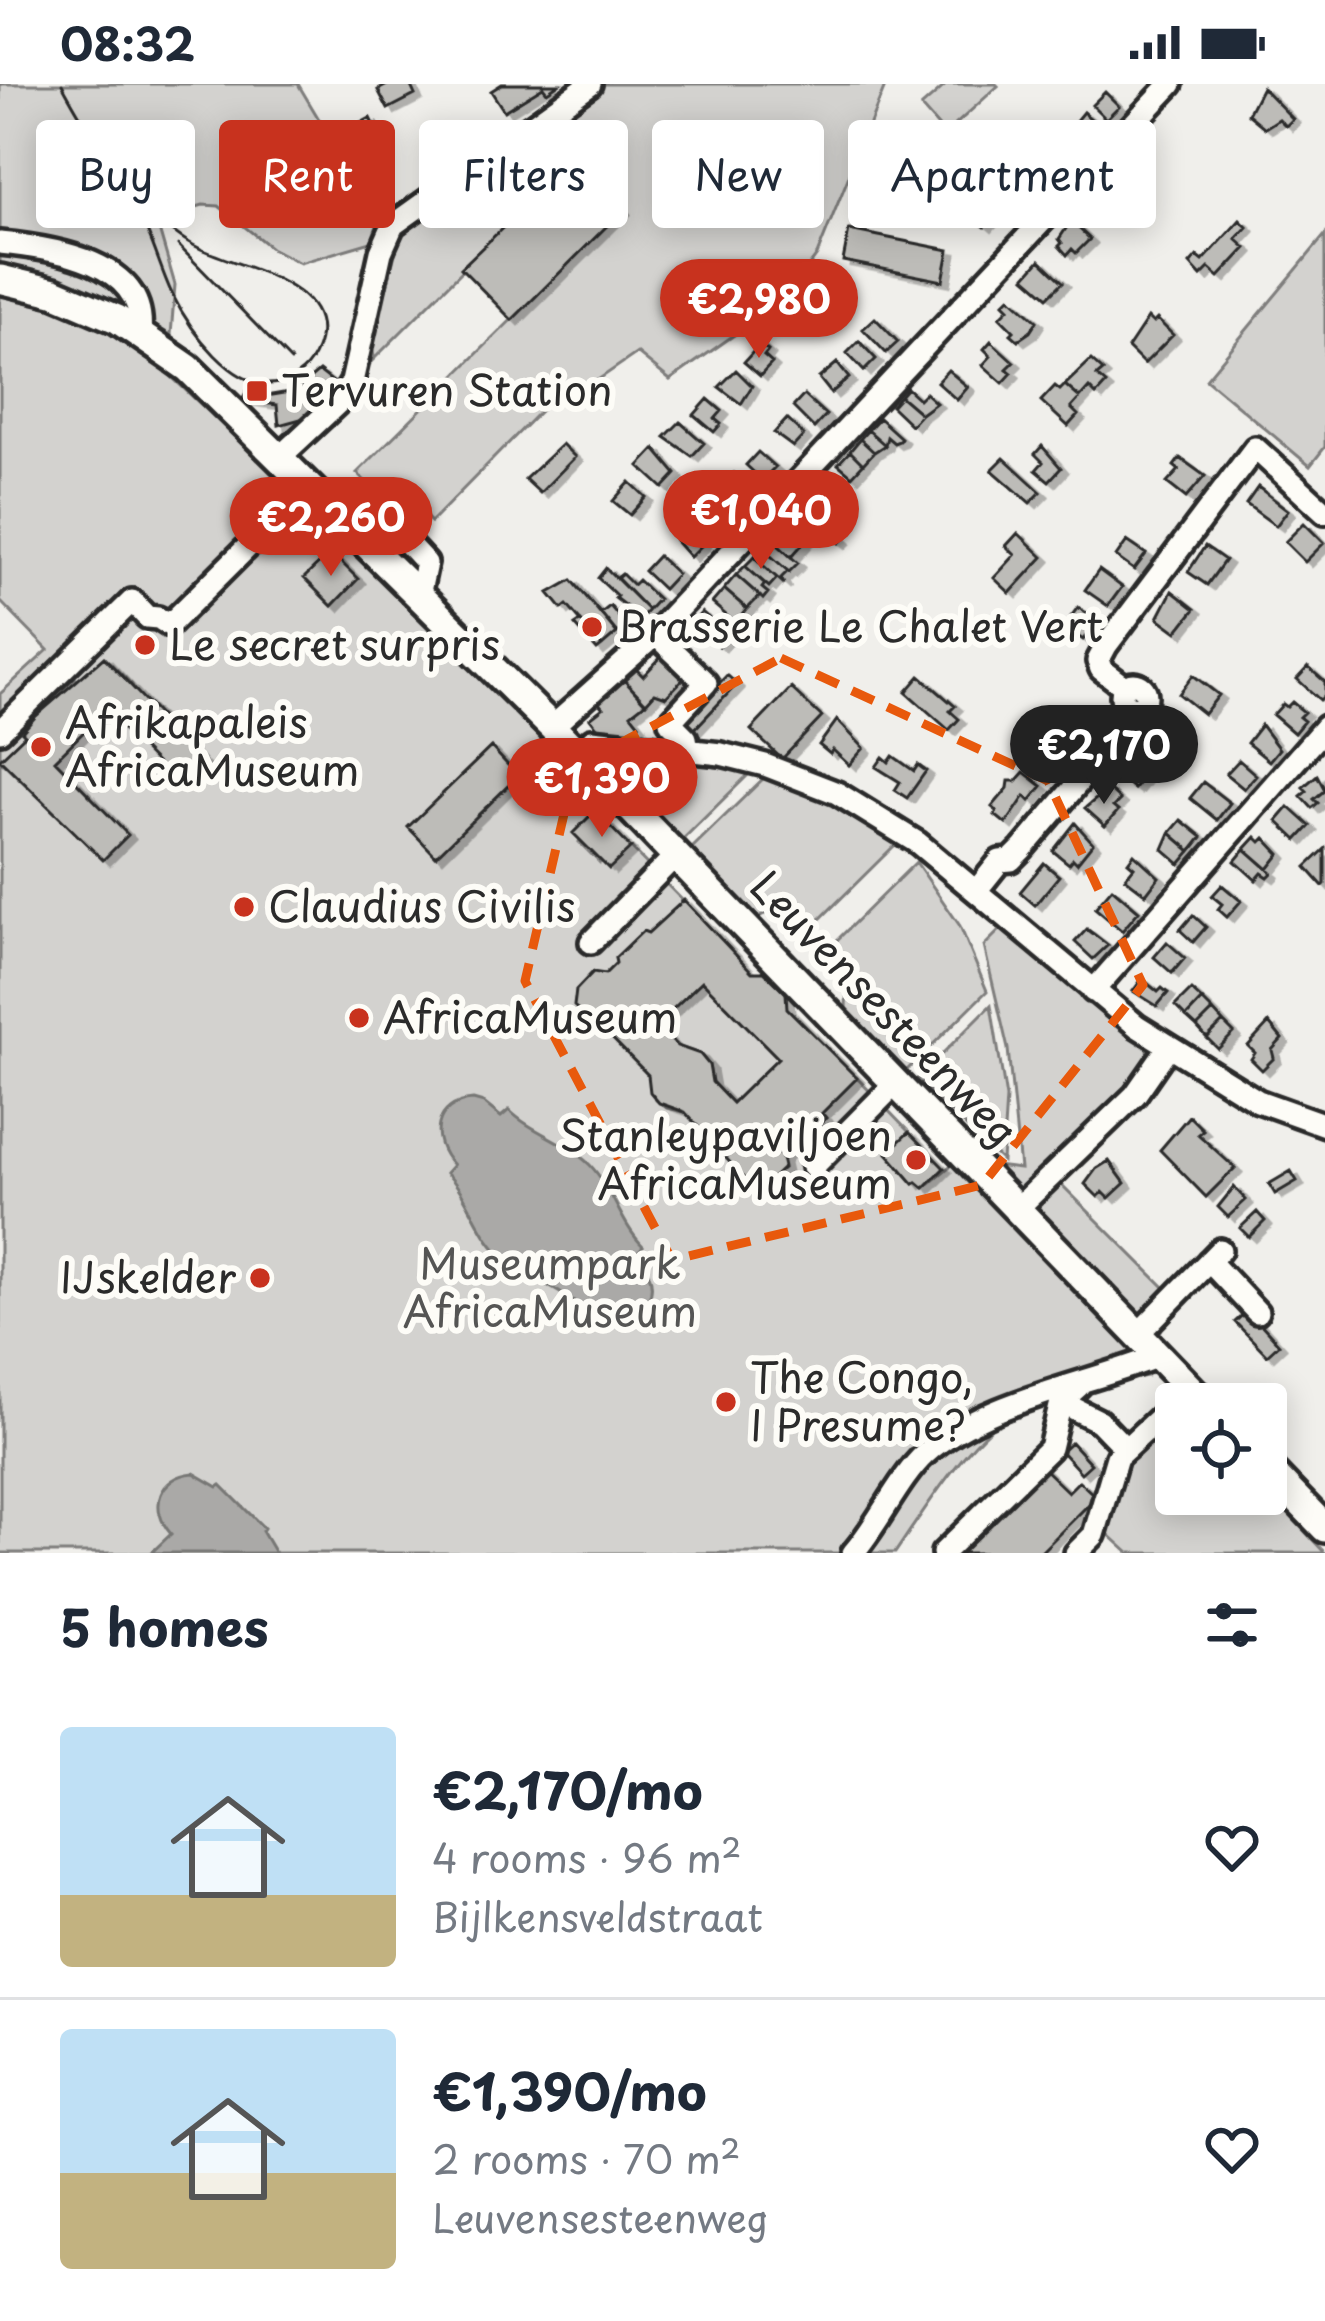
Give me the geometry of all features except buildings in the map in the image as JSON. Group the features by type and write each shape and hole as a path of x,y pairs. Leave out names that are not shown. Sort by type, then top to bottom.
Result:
{"main road":[{"name":"Leuvensesteenweg","path":"0,279 54,292 140,332 188,368 552,727 1184,1383"},
{"path":"1287,1489 1325,1528"}],"street":[{"path":"280,457 340,400 352,382 381,252 393,225 590,84"},
{"path":"552,727 655,634 1172,84"},
{"path":"0,243 98,265 138,302 140,332"},
{"path":"981,895 1000,861 1011,860 1120,732 1128,697 1098,661 1255,448 1325,512"},
{"path":"0,731 132,601 147,617 169,625 309,485"},
{"path":"366,542 390,524 426,563 419,596"},
{"path":"655,634 706,683 670,722 686,739 688,750"},
{"path":"1093,991 1322,738"},
{"path":"592,740 688,750 765,765 837,793 894,825 1093,991 1169,1046 1258,1101 1325,1125"},
{"path":"591,942 676,855"},
{"path":"1018,1207 1135,1095 1169,1046"},
{"path":"813,1167 897,1082"},
{"path":"1138,1334 1214,1256 1257,1312"},
{"path":"853,1553 924,1455 964,1429 1046,1391 1158,1356"},
{"path":"944,1553 1050,1448 1061,1402 1084,1382"},
{"path":"1061,1402 1099,1421 1126,1449"},
{"path":"1076,1553 1094,1535 1117,1457 1155,1428"}],"highlighted area":[{"path":"781,658 1048,781 1143,985 982,1185 672,1260 525,981 575,767"}],"green space":[{"path":"0,84 298,84 319,120 219,120 219,206 195,207 195,120 36,120 36,228 159,228 175,285 171,335 98,294 0,265"},
{"path":"603,84 886,84 871,120 848,120 848,178 817,255 784,300 670,380 637,353 589,386 550,401 431,522 416,507 392,508 357,473 604,228 628,228 628,120 553,120"},
{"path":"947,84 998,86 960,120 933,120 921,107"},
{"path":"419,217 419,228 505,228 365,368 368,358 374,357 372,345 401,230"},
{"path":"246,228 376,228 371,242 300,263"},
{"path":"1325,235 1325,447 1310,466 1206,379"},
{"name":"Museumpark AfricaMuseum","path":"0,293 83,315 143,350 574,772 595,811 579,842 600,863 631,848 683,901 615,958 605,974 592,973 576,990 575,1006 648,1075 656,1100 685,1112 750,1184 793,1143 799,1145 857,1078 909,1132 888,1153 914,1184 924,1188 956,1161 1020,1169 1008,1049 984,946 1003,927 1144,1039 1148,1054 1121,1096 1046,1169 1172,1295 1147,1376 1051,1395 1017,1409 957,1465 895,1553 0,1553 0,760 0,694 48,650 0,601","holes":["104,657 132,685 179,785 105,711 55,760 127,835 103,859 0,760 59,692 76,679 79,682","490,748 518,777 436,855 409,827"]},
{"path":"606,750 751,772 682,840 604,757"},
{"path":"767,775 816,793 897,843 814,925 786,911 757,918 691,849"},
{"path":"916,862 960,926 987,991 906,1071 846,1010 847,974 833,944"},
{"path":"702,981 778,1058 732,1103 712,1082 709,1065 700,1054 677,1046 656,1025"},
{"path":"991,1005 1006,1098 1002,1161 917,1079"},
{"path":"1155,1433 1155,1515 1287,1512 1325,1553 1129,1553 1106,1532 1129,1453"}],"shaded area":[{"path":"473,1100 501,1117 509,1110 581,1157 598,1174 643,1246 636,1254 650,1276 651,1291 639,1313 612,1317 588,1301 581,1308 519,1269 492,1245 446,1173 453,1165 438,1134 450,1108"},
{"path":"194,1473 221,1485 264,1528 275,1553 151,1553 171,1534 160,1514 165,1487"}],"tram line":[{"path":"62,84 83,120"},
{"path":"146,228 172,294 215,355 245,378 262,383 285,381 302,371 317,349 321,327 315,309 282,282 192,244 169,228"},
{"path":"178,245 291,361"}],"place":[{"name":"Tervuren Station","path":"257,391"},
{"name":"Brasserie Le Chalet Vert","path":"592,627"},
{"name":"Le secret surpris","path":"145,645"},
{"name":"Afrikapaleis AfricaMuseum","path":"41,747"},
{"name":"Claudius Civilis","path":"244,907"},
{"name":"AfricaMuseum","path":"359,1018"},
{"name":"Stanleypaviljoen AfricaMuseum","path":"916,1160"},
{"name":"IJskelder","path":"260,1278"},
{"name":"The Congo, I Presume?","path":"726,1402"}]}
